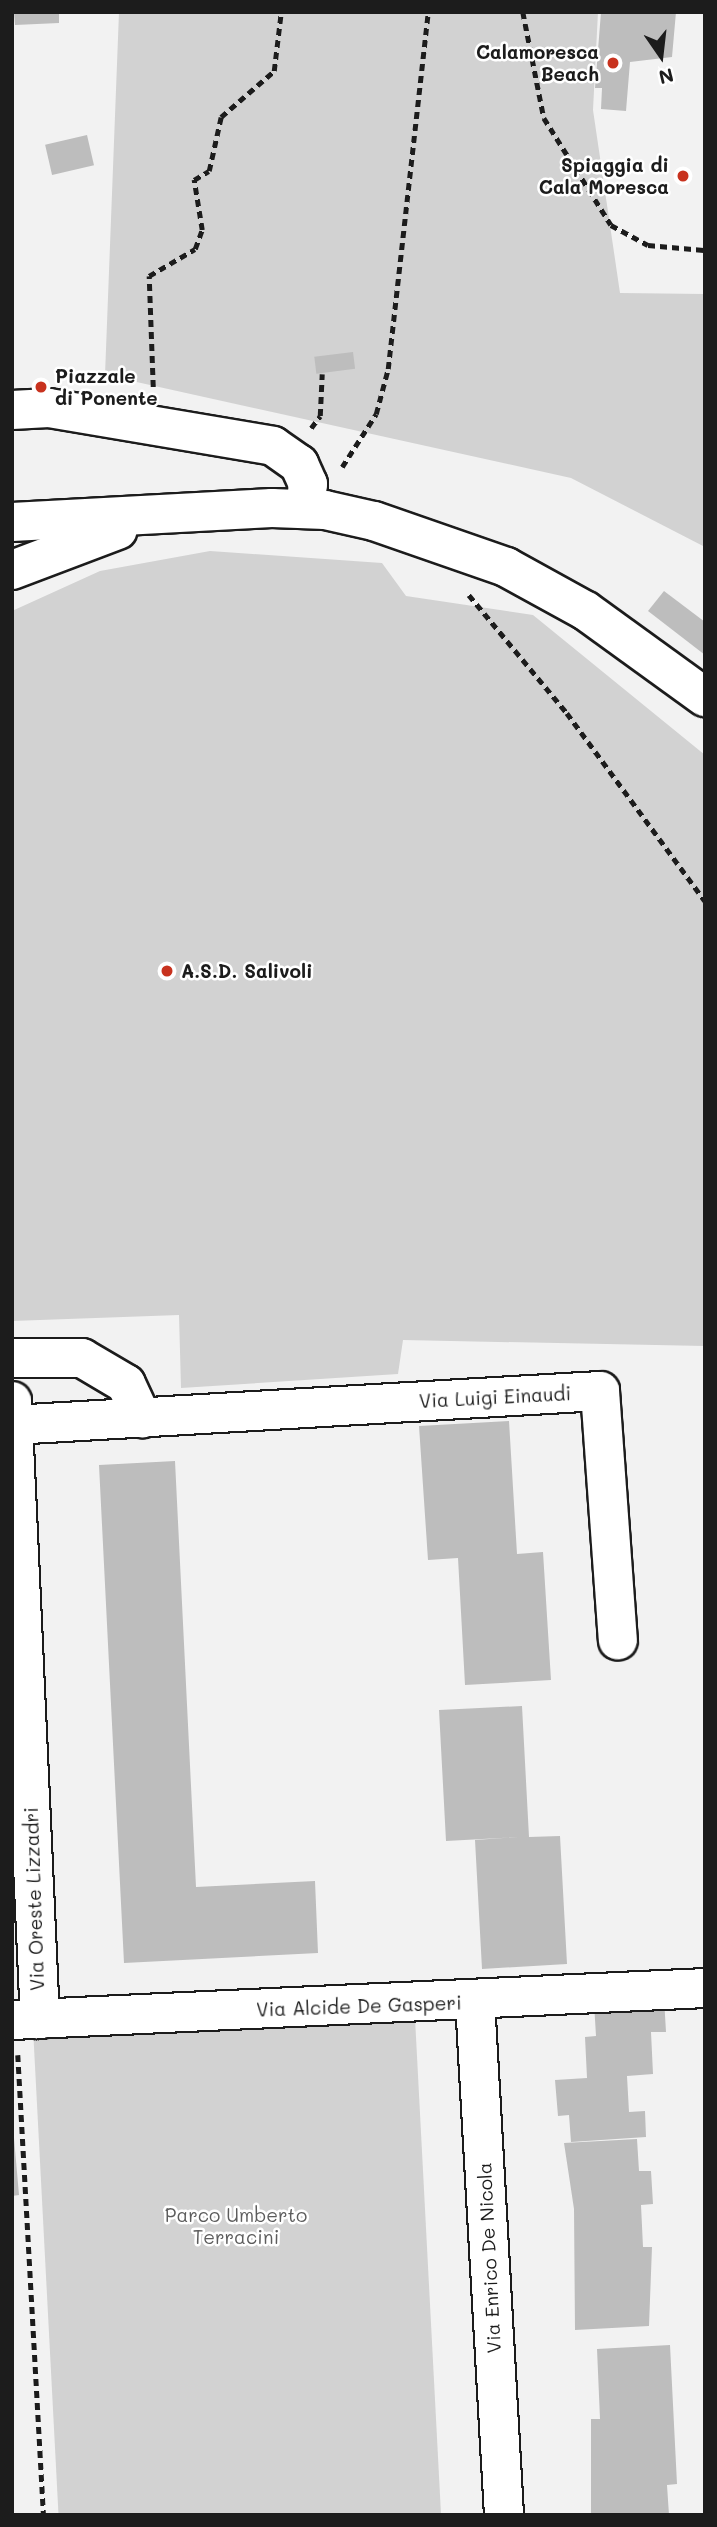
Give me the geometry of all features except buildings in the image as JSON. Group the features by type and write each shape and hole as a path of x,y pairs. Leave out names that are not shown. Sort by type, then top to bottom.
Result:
{"street":[{"path":"30,409 158,430 244,439 295,460 315,509"},
{"path":"12,522 315,509 374,521 517,573 597,618 705,697"},
{"path":"12,570 97,535 202,512"},
{"path":"12,1358 82,1358 107,1369 126,1384 142,1418"},
{"name":"Via Luigi Einaudi","path":"13,1417 142,1418 600,1391 618,1640"},
{"name":"Via Oreste Lizzadri","path":"13,1417 23,2019"},
{"name":"Via Alcide De Gasperi","path":"23,2019 475,2001 705,1988"},
{"name":"Via Enrico De Nicola","path":"475,2001 504,2515"}],"path":[{"path":"158,430 149,276 195,249 202,229 194,180 209,171 221,117 274,71 281,12"},
{"path":"315,509 376,414 388,369 428,12"},
{"path":"523,12 544,118 611,225 648,245 704,250"},
{"path":"295,460 320,416 322,374"},
{"path":"461,583 567,713 705,901"},
{"path":"23,2019 44,2515"}],"green space":[{"path":"119,12 598,12 593,110 620,293 705,294 705,547 571,478 105,375"},
{"path":"210,551 382,563 406,596 533,615 705,755 705,1346 403,1340 398,1374 181,1388 179,1315 12,1321 12,611 100,571"},
{"name":"Parco Umberto Terracini","path":"415,2018 441,2515 59,2515 34,2038"}],"place":[{"name":"Calamoresca Beach","path":"613,63"},
{"name":"Spiaggia di Cala Moresca","path":"683,176"},
{"name":"Piazzale di Ponente","path":"41,387"},
{"name":"A.S.D. Salivoli","path":"167,971"}]}
